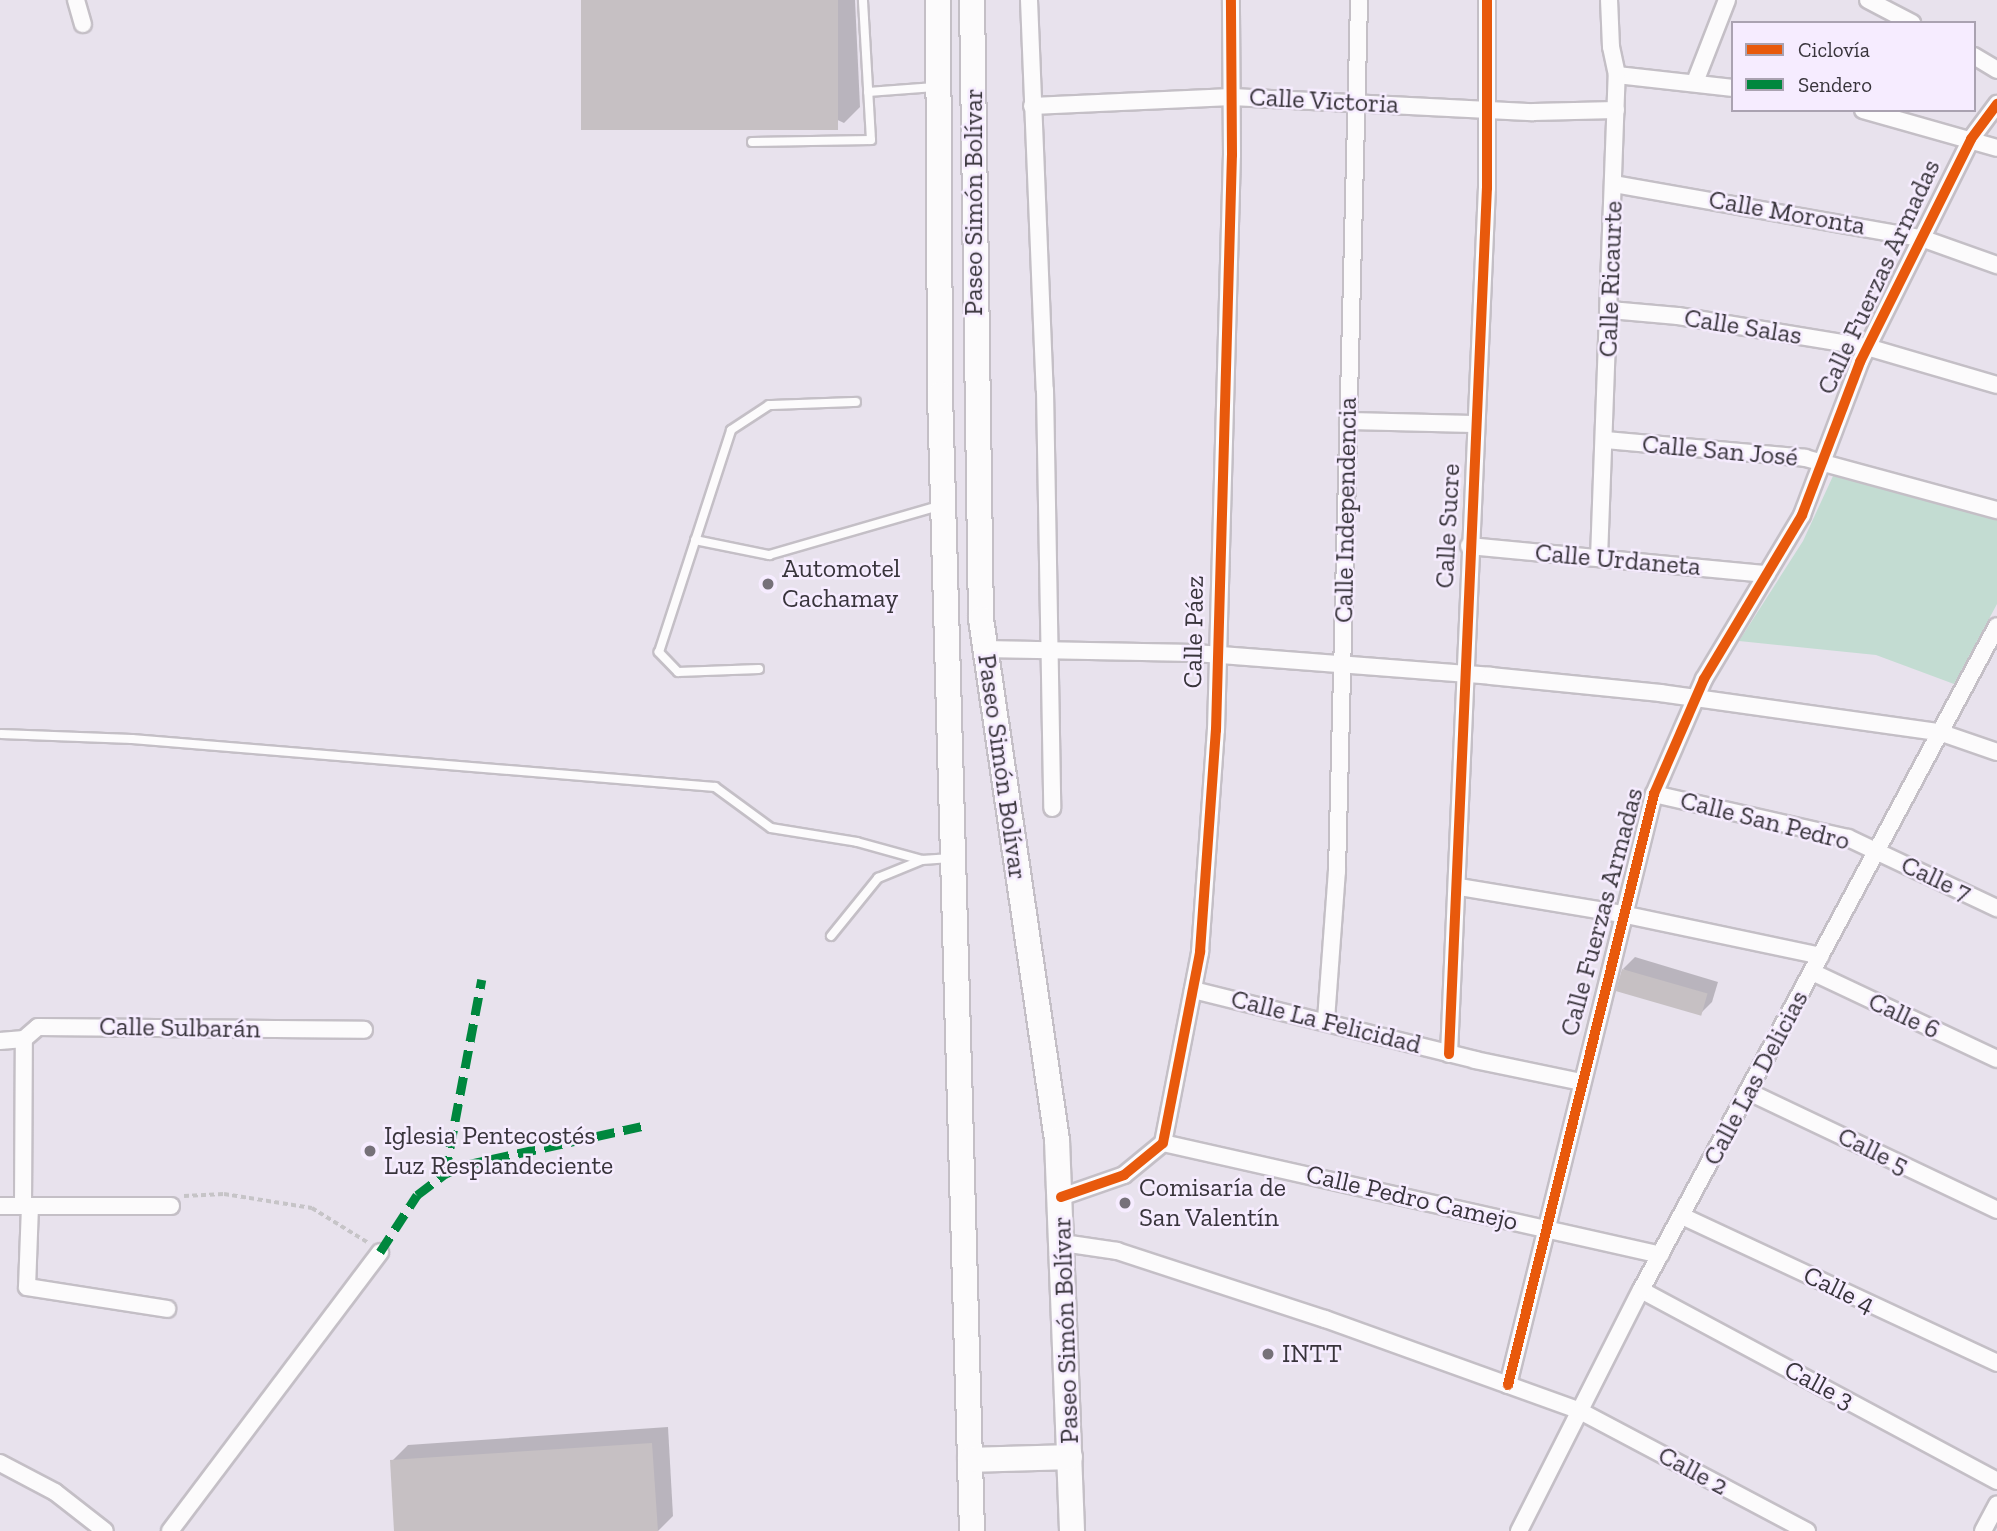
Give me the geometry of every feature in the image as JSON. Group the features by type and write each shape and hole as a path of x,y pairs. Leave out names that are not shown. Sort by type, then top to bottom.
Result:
{"main road":[{"name":"Paseo Simón Bolívar","path":"938,0 943,505 972,1531"},
{"name":"Paseo Simón Bolívar","path":"972,0 975,408 984,649 1050,1077 1061,1197 1072,1531"},
{"path":"970,1460 1070,1457"}],"street":[{"path":"76,0 83,24"},
{"name":"Paseo Simón Bolívar","path":"1030,0 1050,649 1052,808"},
{"name":"Calle Páez","path":"1163,1143 1193,989 1212,809 1233,97 1231,0"},
{"name":"Calle Independencia","path":"1326,1020 1337,872 1359,0"},
{"name":"Calle Sucre","path":"1449,1054 1459,887 1469,546 1487,111 1487,0"},
{"name":"Calle Ricaurte","path":"1599,558 1617,75 1611,47 1609,0"},
{"path":"1695,82 1727,0"},
{"path":"1868,0 1908,21"},
{"path":"1976,57 1997,70"},
{"path":"1617,75 1731,88"},
{"name":"Calle Victoria","path":"1032,106 1233,97 1487,111 1616,110"},
{"name":"Calle Fuerzas Armadas","path":"1508,1385 1622,914 1654,794 1696,698 1740,614 1802,515 1867,347 1921,238 1971,139 1997,104"},
{"path":"1870,112 1997,148"},
{"name":"Calle Moronta","path":"1614,184 1921,238 1997,265"},
{"name":"Calle Salas","path":"1610,310 1678,316 1867,347 1997,385"},
{"path":"1348,421 1475,425"},
{"name":"Calle San José","path":"1605,440 1822,462 1997,510"},
{"name":"Calle Urdaneta","path":"1469,546 1767,574"},
{"name":"Calle Las Delicias","path":"1519,1531 1642,1290 1997,626"},
{"path":"984,649 1216,655 1465,674 1696,698 1939,732 1997,752"},
{"name":"Calle San Pedro","path":"1654,794 1827,831 1875,851"},
{"name":"Calle 7","path":"1875,851 1997,908"},
{"path":"1459,887 1622,914 1821,956"},
{"name":"Calle 6","path":"1812,972 1997,1059"},
{"name":"Calle La Felicidad","path":"1193,989 1326,1020 1449,1054 1581,1082"},
{"name":"Calle Sulbarán","path":"0,1041 24,1039 38,1027 364,1030"},
{"path":"24,1039 27,1287 167,1309"},
{"name":"Calle 5","path":"1749,1091 1997,1210"},
{"path":"1061,1197 1124,1175 1163,1143"},
{"name":"Calle Pedro Camejo","path":"1163,1143 1661,1255"},
{"path":"0,1206 171,1206"},
{"name":"Calle 4","path":"1682,1216 1997,1363"},
{"name":"Calle 2","path":"1063,1243 1117,1251 1580,1411 1807,1531"},
{"path":"170,1531 380,1252"},
{"name":"Calle 3","path":"1642,1290 1997,1481"},
{"path":"0,1463 55,1492 105,1531"},
{"path":"1983,1531 1997,1504"}],"lane":[{"path":"752,142 871,139 863,0"},
{"path":"868,92 939,87"},
{"path":"759,669 678,672 659,652 731,429 769,405 856,402"},
{"path":"695,540 769,555 943,505"},
{"path":"1,734 145,740 715,787 771,828 857,842 922,860 955,858"},
{"path":"831,936 871,884 922,860"}],"path":[{"path":"171,1206 183,1196 210,1192 296,1204 326,1212 380,1252"}],"green space":[{"path":"1833,476 1997,519 1997,604 1954,684 1876,655 1739,641 1803,541"}],"building":[{"path":"581,0 838,0 838,130 581,130"},
{"path":"1622,969 1708,994 1701,1016 1616,991"},
{"path":"652,1443 658,1531 394,1531 390,1460"}],"marked path":[{"path":"445,1174 482,979"},
{"path":"380,1252 417,1195 445,1174 465,1165 642,1126"}],"cycle path":[{"path":"1061,1197 1124,1175 1163,1143 1200,952 1216,730 1232,155 1231,0"},
{"path":"1449,1054 1487,188 1487,0"},
{"path":"1508,1385 1654,794 1704,679 1802,515 1860,362 1971,139 1997,104"}],"place":[{"name":"Automotel Cachamay","path":"768,584"},
{"name":"Iglesia Pentecostés Luz Resplandeciente","path":"370,1151"},
{"name":"Comisaría de San Valentín","path":"1125,1203"},
{"name":"INTT","path":"1268,1354"}]}
